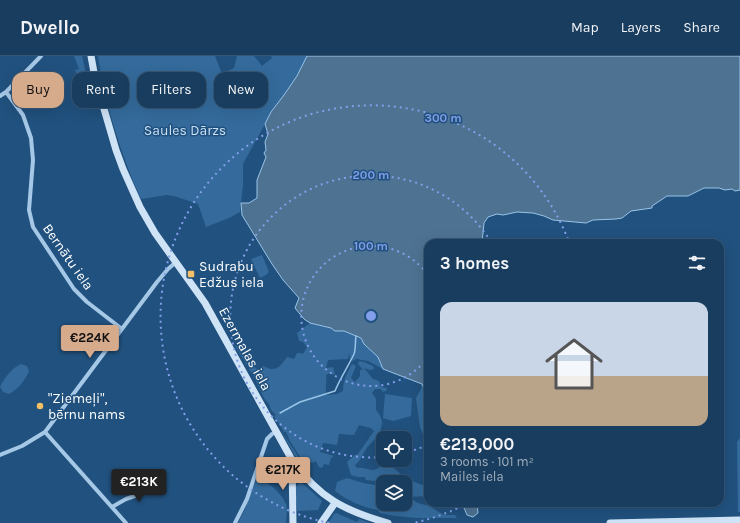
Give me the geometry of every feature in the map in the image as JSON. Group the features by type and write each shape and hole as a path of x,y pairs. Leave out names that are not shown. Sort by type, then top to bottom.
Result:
{"street":[{"path":"0,96 6,92 41,56"},
{"name":"Ezermalas iela","path":"91,56 95,78 123,169 140,206 152,228 205,303 292,460 307,479 335,503 356,513 388,523"},
{"name":"Bernātu iela","path":"6,92 23,115 31,138 33,160 29,210 33,227 74,289 87,302 122,329"},
{"path":"0,455 22,446 45,432 168,269 176,262"},
{"path":"45,432 126,523"},
{"path":"235,523 247,500 267,439 276,432"},
{"path":"292,460 293,523"},
{"path":"112,507 126,499 160,487"},
{"path":"321,523 335,503"},
{"path":"610,523 740,520"}],"green space":[{"path":"74,56 82,56 86,72 76,72 75,70 79,69"},
{"name":"Saules Dārzs","path":"98,56 215,56 221,72 214,72 214,108 268,108 268,72 226,72 234,68 237,56 254,56 262,66 272,58 271,56 307,56 297,76 271,112 243,164 243,185 240,212 206,227 198,204 167,195 141,199 120,147 108,108 129,108 129,72 101,72"},
{"path":"262,255 269,272 260,278 251,259"},
{"path":"310,323 331,328 335,331 344,331 361,338 364,344 378,357 383,369 368,361 356,359 353,361 350,359 349,353 348,359 328,360 326,368 333,367 335,375 330,373 326,375 326,395 337,394 343,391 347,374 352,364 356,366 351,378 355,382 360,376 360,370 363,370 358,364 359,361 373,366 374,369 370,370 364,368 373,379 379,381 381,387 387,388 386,391 383,392 381,389 375,389 372,393 376,399 376,410 382,421 382,426 380,431 376,431 376,437 355,465 357,468 373,470 380,467 392,467 401,475 376,475 376,510 350,501 335,491 337,482 347,478 375,485 375,481 366,480 365,477 351,475 347,462 358,454 374,431 371,428 359,425 354,435 339,434 337,445 323,443 320,452 334,456 331,458 329,465 324,464 322,468 319,467 316,461 312,463 307,460 302,460 286,432 284,432 274,416 276,415 271,410 253,375 235,346 240,343 248,355 252,365 258,372 263,366 270,369 275,369 281,365 287,357 294,359 297,353 303,354 307,347 303,342 299,341 297,333"},
{"path":"21,364 27,366 29,371 26,378 9,394 3,392 0,387 4,380 11,371"},
{"path":"422,384 424,388 424,436 420,427 416,398"},
{"path":"385,394 412,398 411,416 393,421 383,418"},
{"path":"278,426 309,472 308,473 297,459"},
{"path":"740,438 740,512 738,512 737,442"},
{"path":"257,478 274,488 281,495 287,508 286,523 238,523"},
{"path":"412,481 424,486 424,496 412,497"},
{"path":"301,482 322,501 318,510 297,511 295,487"},
{"path":"412,499 424,505 424,507 431,507 444,515 455,515 457,518 408,517 380,513 379,511 412,511"},
{"path":"336,513 357,522 359,519 370,523 328,523"}],"shaded area":[{"path":"307,56 740,56 740,190 735,191 732,189 725,190 719,188 704,188 688,196 667,196 652,206 652,208 631,211 622,218 593,220 586,223 553,220 533,213 517,212 503,215 497,214 488,217 484,223 482,239 424,239 424,388 422,384 383,369 378,357 364,344 361,338 344,331 335,331 331,328 310,323 304,319 295,308 299,298 283,280 272,264 242,215 241,203 249,203 257,198 257,180 266,157 264,153 266,150 265,142 268,134 265,124 271,112 297,76"},
{"path":"464,507 477,507 478,513 473,517 467,515"}],"waterway":[{"path":"280,413 300,402 335,391 354,354 356,336"}],"place":[{"name":"Sudrabu Edžus iela","path":"191,274"},
{"name":"\"Ziemeļi\", bērnu nams","path":"40,406"}]}
